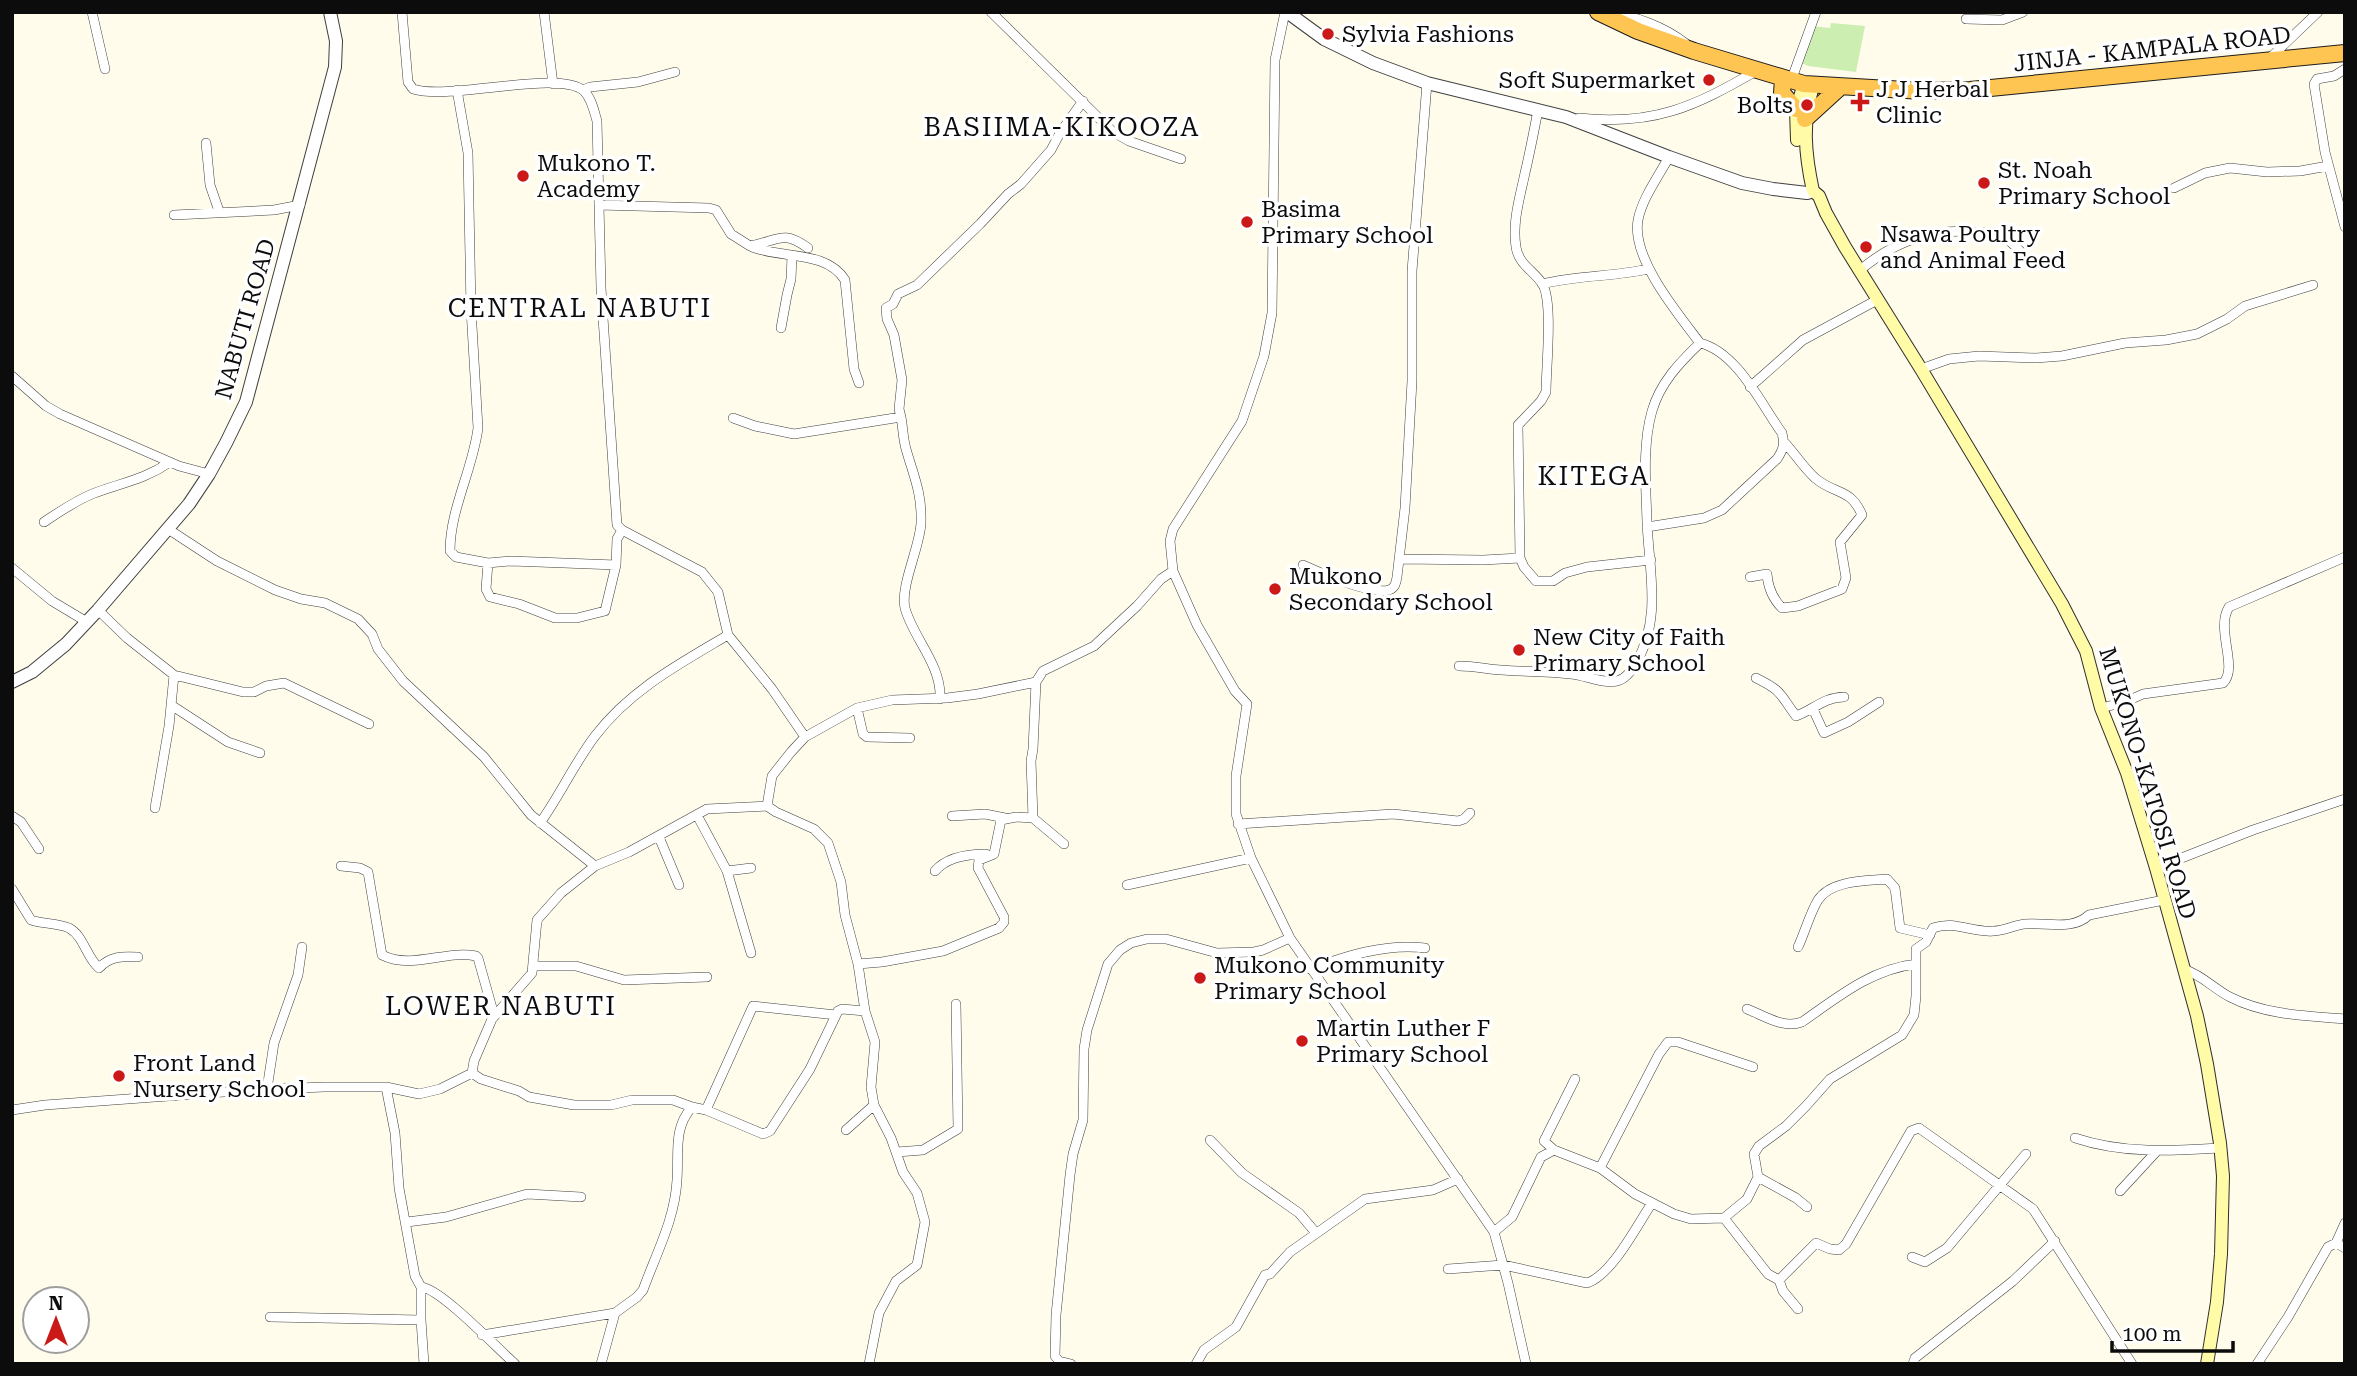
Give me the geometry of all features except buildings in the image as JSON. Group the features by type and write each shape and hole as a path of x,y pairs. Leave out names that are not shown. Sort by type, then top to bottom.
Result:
{"highway":[{"name":"JINJA - KAMPALA ROAD","path":"1600,13 1638,31 1756,71 1798,82 1839,88 1970,90 2345,53"},
{"path":"1798,82 1782,93 1801,114 1839,88"}],"main road":[{"name":"MUKONO-KATOSI ROAD","path":"1798,82 1801,176 2062,604 2086,652 2101,708 2127,773 2156,868 2207,1064 2220,1148 2223,1187 2221,1254 2207,1364"}],"street":[{"path":"92,12 105,69"},
{"name":"NABUTI ROAD","path":"12,682 32,672 66,644 189,504 209,474 246,402 335,67 336,41 330,12"},
{"path":"401,12 408,82 413,89 420,91 570,85 583,90 593,105 597,121 601,288 617,525 702,572 718,592 728,635 772,689 805,737"},
{"path":"544,12 553,84"},
{"path":"991,12 1113,132 1129,141 1181,159"},
{"path":"1526,1364 1494,1232 1310,969 1290,938 1251,858 1236,814 1236,776 1247,704 1235,691 1197,625 1173,571 1171,535 1239,428 1265,350 1272,313 1275,60 1286,12 1324,39 1373,63 1427,83 1566,117 1669,158 1742,183 1813,193"},
{"path":"1798,82 1816,12"},
{"path":"1966,19 2002,20 2023,12"},
{"path":"2268,60 2318,12"},
{"path":"2345,69 2333,76 2317,79 2314,85 2328,166 2345,227"},
{"path":"1566,117 1623,121 1651,117 1678,110 1712,96 1756,71"},
{"path":"583,90 638,82 675,72"},
{"path":"1303,565 1343,582 1379,590 1390,590 1395,586 1405,508 1412,381 1412,271 1427,83"},
{"path":"457,90 468,153 471,309 478,420 476,445 460,500 450,551 456,556 488,563 510,561 616,565"},
{"path":"940,699 940,690 927,652 905,610 909,578 920,536 921,494 907,451 899,409 902,380 886,308 893,304 898,294 918,285 1007,194 1021,184 1051,150 1083,101"},
{"path":"1538,110 1515,220 1515,242 1523,265 1542,284 1547,298 1546,392 1542,401 1518,425 1520,558 1536,581 1553,581 1565,573 1587,567 1651,560"},
{"path":"206,143 210,185 219,211"},
{"path":"1669,158 1638,218 1637,229 1648,269 1700,343 1720,350 1735,365 1782,433 1785,443 1813,476 1828,488 1848,494 1857,502 1862,515 1840,542 1846,578 1842,589 1798,606 1782,608 1775,601 1767,583 1767,574 1749,577"},
{"path":"2174,188 2205,173 2231,168 2300,171 2328,166"},
{"path":"174,215 274,210 300,205"},
{"path":"599,205 709,208 716,210 731,234 750,246 768,253 816,258 837,268 845,280 854,369 859,383"},
{"path":"1859,271 1895,246 1925,234 1946,231 1997,234 2010,241 2023,254"},
{"path":"750,246 785,236 795,238 808,248"},
{"path":"781,328 792,279 792,256"},
{"path":"1542,284 1562,279 1648,269"},
{"path":"1921,369 1949,359 1979,356 2062,356 2125,343 2166,340 2197,334 2227,319 2245,306 2312,285"},
{"path":"1751,387 1803,340 1877,300"},
{"path":"1459,666 1574,674 1618,681 1625,677 1639,659 1648,638 1652,610 1647,527 1646,438 1652,410 1663,386 1679,364 1700,343"},
{"path":"12,376 46,406 60,414 170,462 209,474"},
{"path":"733,418 794,434 901,417"},
{"path":"1647,527 1704,518 1722,510 1777,459 1785,443"},
{"path":"44,523 92,494 136,481 170,462"},
{"path":"168,528 217,561 275,590 325,603 358,619 372,634 378,649 403,681 484,757 540,823 595,866"},
{"path":"488,563 486,589 490,597 519,604 547,616 574,618 605,611 616,565 617,539 622,530"},
{"path":"2101,708 2143,694 2223,683 2229,670 2223,625 2224,615 2229,607 2345,557"},
{"path":"1400,559 1520,558"},
{"path":"12,568 52,601 87,622"},
{"path":"1033,818 1031,761 1035,682 1043,671 1094,646 1137,606 1161,579 1173,571"},
{"path":"98,610 127,638 174,675 243,692 254,692 266,686 284,683 369,724"},
{"path":"540,823 594,737 635,695 671,667 728,635"},
{"path":"155,808 174,675"},
{"path":"1756,678 1784,696 1796,716 1813,709 1821,702 1844,697"},
{"path":"767,806 772,776 805,737 858,708 892,700 940,699 978,694 1035,682"},
{"path":"1813,709 1824,733 1848,722 1879,702"},
{"path":"171,705 228,742 260,753"},
{"path":"858,708 863,734 867,737 910,738"},
{"path":"2156,868 2253,830 2345,799"},
{"path":"472,1073 474,1061 494,1015 531,973 537,920 561,893 595,866 659,837 707,809 767,806 814,829 828,842 841,882 845,915 858,964 864,1011 875,1042 871,1087 874,1105 897,1152 903,1172 917,1193 925,1222 917,1265 896,1281 879,1312 869,1364"},
{"path":"1238,824 1393,814 1458,821 1470,813"},
{"path":"952,816 985,814 1005,818 1033,818 1064,844"},
{"path":"697,815 727,871 751,953"},
{"path":"12,816 21,821 39,849"},
{"path":"994,854 1001,820 1005,818"},
{"path":"659,837 679,885"},
{"path":"935,871 943,862 969,854 994,854"},
{"path":"858,964 943,951 999,928 1004,917 978,868 979,860 994,854"},
{"path":"1127,886 1251,858"},
{"path":"341,866 360,868 368,872 382,955 406,961 452,955 476,956 494,1015"},
{"path":"727,871 751,869"},
{"path":"1798,947 1819,900 1825,893 1847,884 1887,879 1895,888 1900,928 1930,935"},
{"path":"12,889 31,919 68,928 76,934 90,961 99,968 104,962 121,956 138,957"},
{"path":"1575,1079 1544,1141 1554,1150 1600,1168 1652,1203 1674,1214 1691,1219 1724,1218 1746,1199 1758,1177 1755,1154 1759,1146 1786,1126 1830,1079 1902,1035 1911,1024 1916,996 1916,949 1926,942 1933,928 1944,924 1994,932 2024,924 2082,922 2089,915 2164,901"},
{"path":"1071,1364 1059,1361 1055,1356 1056,1315 1070,1175 1083,1120 1085,1038 1108,964 1125,947 1147,939 1181,941 1226,953 1263,950 1290,938"},
{"path":"1310,969 1373,949 1405,945 1425,948"},
{"path":"267,1089 274,1043 298,975 302,947"},
{"path":"1747,1009 1780,1023 1793,1025 1802,1022 1840,994 1874,975 1898,966 1915,964"},
{"path":"533,966 576,966 609,978 624,980 707,977"},
{"path":"2183,969 2194,972 2222,993 2251,1006 2345,1019"},
{"path":"897,1152 923,1150 958,1129 956,1004"},
{"path":"706,1110 752,1006 836,1015"},
{"path":"472,1073 481,1079 537,1099 574,1105 611,1105 632,1100 665,1099 706,1110 763,1134 769,1131 810,1069 836,1015 842,1009 864,1011"},
{"path":"1600,1168 1659,1054 1668,1042 1678,1042 1753,1067"},
{"path":"12,1110 45,1105 267,1089 386,1087 419,1094 440,1089 472,1073"},
{"path":"386,1087 391,1108 399,1188 415,1276 421,1287 424,1364"},
{"path":"846,1130 874,1105"},
{"path":"482,1335 615,1314 637,1297 670,1219 677,1184 679,1128 682,1118 691,1107"},
{"path":"1779,1280 1816,1243 1839,1250 1846,1244 1914,1128 1919,1128 2033,1209 2132,1364"},
{"path":"2075,1138 2106,1147 2156,1152 2220,1148"},
{"path":"1210,1140 1242,1173 1299,1213 1316,1233"},
{"path":"1494,1232 1512,1217 1541,1157 1554,1150"},
{"path":"2120,1191 2156,1152"},
{"path":"1912,1258 1925,1262 1947,1248 2026,1154"},
{"path":"1758,1177 1807,1207"},
{"path":"1195,1364 1204,1350 1233,1331 1265,1275 1270,1274 1290,1252 1316,1233 1369,1198 1433,1190 1458,1179"},
{"path":"407,1222 446,1217 527,1194 580,1197"},
{"path":"1448,1269 1503,1265 1587,1283 1595,1280 1607,1269 1652,1203"},
{"path":"1724,1218 1768,1274 1779,1280 1783,1291 1798,1308"},
{"path":"2257,1364 2288,1317 2328,1247 2340,1245 2345,1223"},
{"path":"1913,1364 1915,1358 2013,1281 2055,1241"},
{"path":"421,1287 428,1287 448,1303 515,1364"},
{"path":"601,1364 615,1314"},
{"path":"270,1317 421,1320"}],"green space":[{"path":"1831,23 1865,26 1856,72 1808,66 1797,61 1796,53 1811,26 1830,28"}],"place":[{"name":"Sylvia Fashions","path":"1328,34"},
{"name":"Soft Supermarket","path":"1709,80"},
{"name":"J J Herbal Clinic","path":"1860,102"},
{"name":"Bolts","path":"1807,105"},
{"name":"Mukono T. Academy","path":"523,176"},
{"name":"St. Noah Primary School","path":"1984,183"},
{"name":"Basima Primary School","path":"1247,222"},
{"name":"Nsawa Poultry and Animal Feed","path":"1866,247"},
{"name":"Mukono Secondary School","path":"1275,589"},
{"name":"New City of Faith Primary School","path":"1519,650"},
{"name":"Mukono Community Primary School","path":"1200,978"},
{"name":"Martin Luther F Primary School","path":"1302,1041"},
{"name":"Front Land Nursery School","path":"119,1076"}],"district":[{"name":"BASIIMA-KIKOOZA","path":"1062,127"},
{"name":"CENTRAL NABUTI","path":"580,308"},
{"name":"KITEGA","path":"1594,476"},
{"name":"LOWER NABUTI","path":"501,1006"}]}
